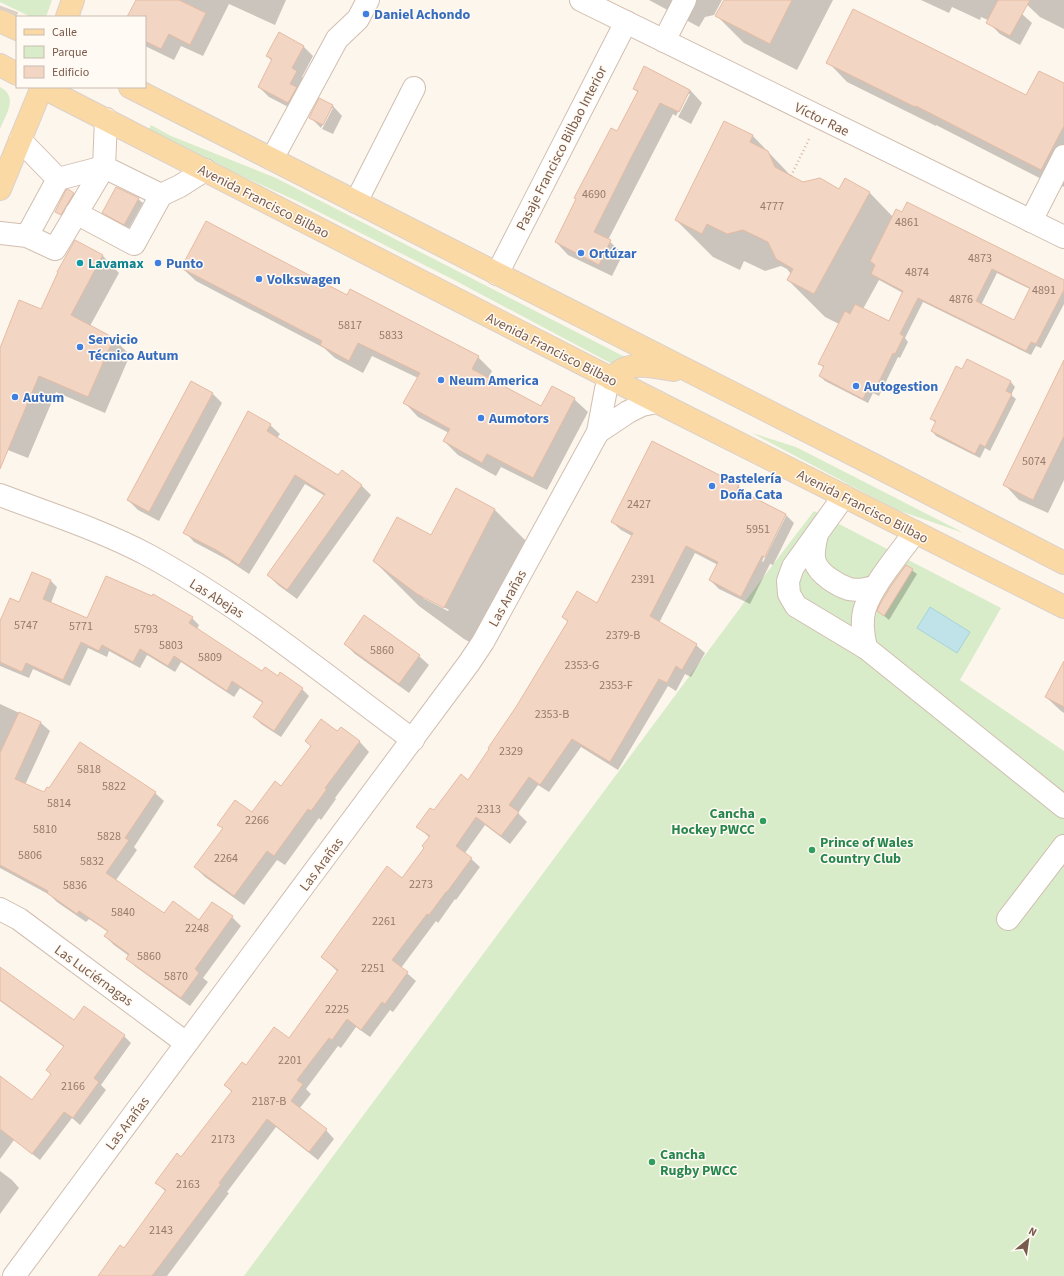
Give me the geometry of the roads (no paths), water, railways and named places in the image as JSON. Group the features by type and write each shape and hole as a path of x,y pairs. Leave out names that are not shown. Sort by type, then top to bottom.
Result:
{"main road":[{"path":"67,16 73,0"},
{"path":"0,21 16,29"},
{"path":"0,65 16,73"},
{"path":"0,189 42,88"},
{"name":"Avenida Francisco Bilbao","path":"44,88 611,379 1064,607"},
{"path":"132,88 1064,563"},
{"path":"611,379 624,369 635,366 648,366 691,372"}],"street":[{"path":"272,159 337,39 358,19 368,0"},
{"name":"Víctor Rae","path":"581,0 1064,237"},
{"path":"664,41 685,0"},
{"name":"Pasaje Francisco Bilbao Interior","path":"497,274 626,22"},
{"path":"356,202 414,88"},
{"path":"0,233 28,236 55,249 104,167 106,119"},
{"path":"20,140 58,179"},
{"path":"1031,221 1064,156"},
{"path":"28,236 58,179 104,167 161,196"},
{"path":"76,214 134,244 161,196 205,170"},
{"name":"Las Arañas","path":"14,1276 413,740 483,642 598,432 606,389 611,379"},
{"name":"Las Arañas","path":"598,432 642,405 657,402"},
{"name":"Las Abejas","path":"0,494 114,538 148,556 226,602 268,631 413,740"},
{"path":"844,496 793,568 788,581 789,594 796,606 866,648 1064,807"},
{"path":"866,648 863,632 865,608 876,586 915,532"},
{"path":"817,534 814,549 814,560 826,577 849,589 865,590 876,586"},
{"path":"1008,919 1064,846"},
{"name":"Las Luciérnagas","path":"0,909 18,919 186,1043"}],"water":[{"path":"930,607 970,632 957,653 917,628"}],"tunnel":[{"path":"0,29 11,0"}],"place":[{"name":"Daniel Achondo","path":"366,14"},
{"name":"Ortúzar","path":"581,253"},
{"name":"Lavamax","path":"80,263"},
{"name":"Punto","path":"158,263"},
{"name":"Volkswagen","path":"259,279"},
{"name":"Servicio Técnico Autum","path":"80,347"},
{"name":"Neum America","path":"441,380"},
{"name":"Autogestion","path":"856,386"},
{"name":"Autum","path":"15,397"},
{"name":"Aumotors","path":"481,418"},
{"name":"Pastelería Doña Cata","path":"712,486"},
{"name":"Cancha Hockey PWCC","path":"763,821"},
{"name":"Prince of Wales Country Club","path":"812,850"},
{"name":"Cancha Rugby PWCC","path":"652,1162"}]}
